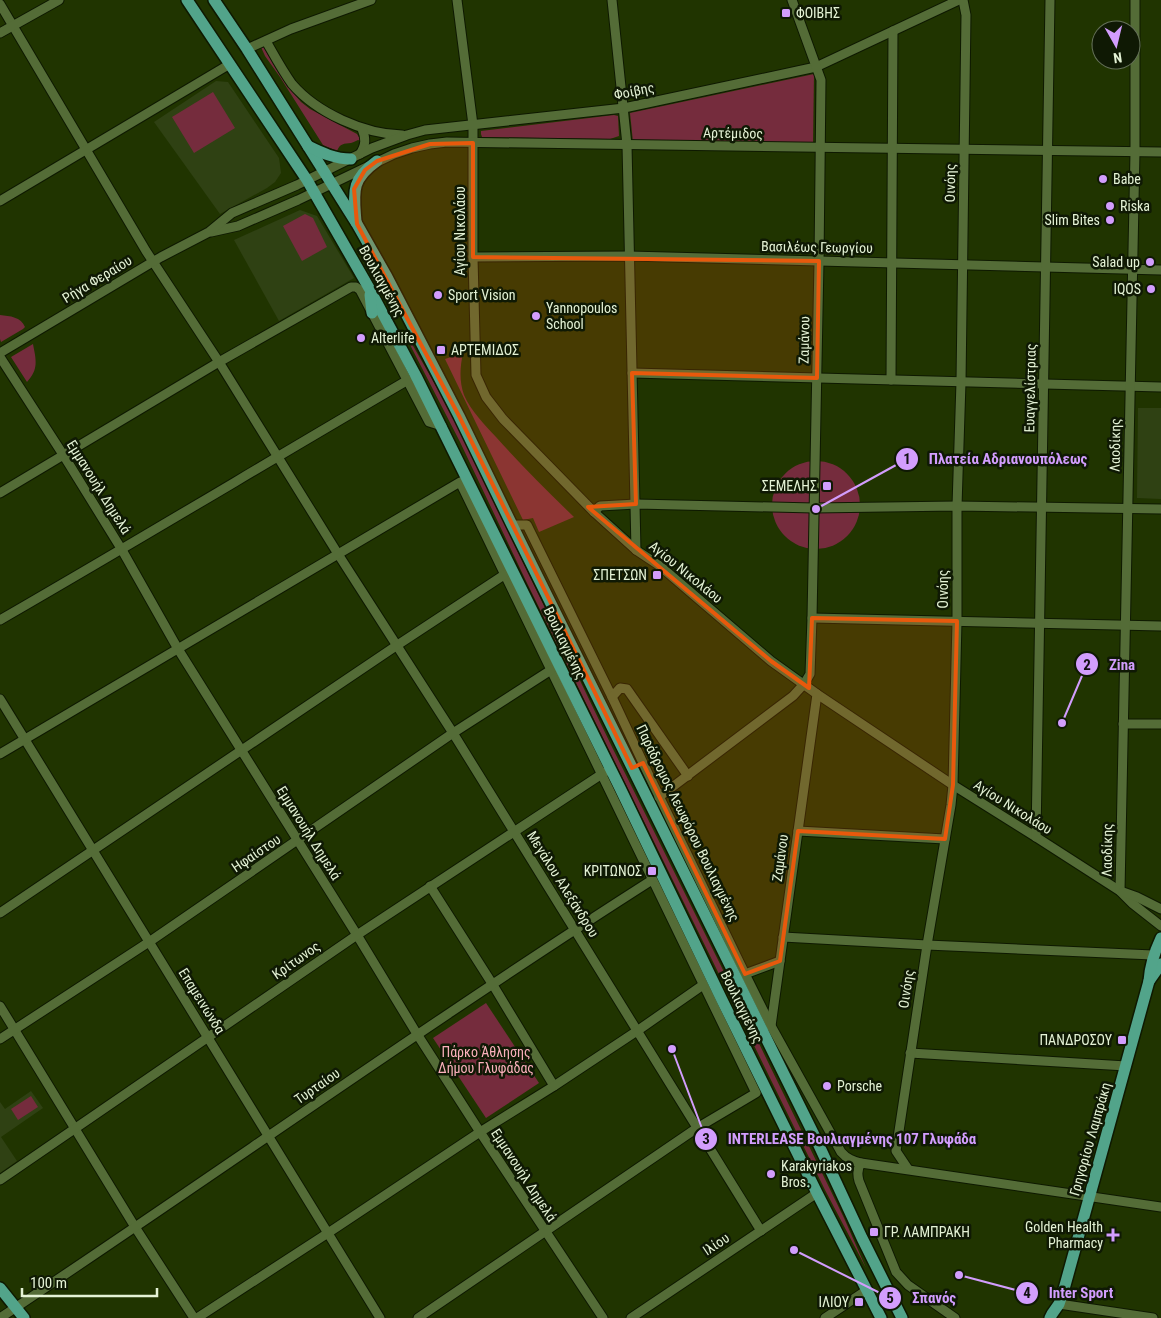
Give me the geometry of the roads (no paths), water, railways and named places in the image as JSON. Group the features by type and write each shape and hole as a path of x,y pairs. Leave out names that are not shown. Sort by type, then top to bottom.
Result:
{"main road":[{"name":"Βουλιαγμένης","path":"187,0 307,180 369,288 416,376 442,426 516,588 606,771 881,1318"},
{"name":"Βουλιαγμένης","path":"214,0 324,172 387,277 459,416 816,1139 902,1318"},
{"path":"307,146 340,159 355,157"},
{"path":"356,224 354,188 365,170 377,162"},
{"path":"369,288 372,313"},
{"name":"Γρηγορίου Λαμπράκη","path":"1050,1318 1059,1304 1149,981 1153,955 1161,938"},
{"name":"Γρηγορίου Λαμπράκη","path":"1149,981 1161,964"},
{"path":"0,1288 24,1318"},
{"name":"Γρηγορίου Λαμπράκη","path":"1059,1304 1061,1318"}],"street":[{"path":"0,33 60,0"},
{"path":"247,49 291,30 371,0"},
{"name":"Αγίου Νικολάου","path":"457,0 474,143 473,257 476,375 486,397 503,419 594,512 636,550 660,566 771,661 816,694 953,785 1120,891 1161,926"},
{"path":"612,0 627,145 636,550"},
{"name":"Ζαμάνου","path":"792,0 821,80 812,618 810,674 804,684"},
{"name":"Φοίβης","path":"307,180 372,148 425,130 624,108 816,67 961,0"},
{"name":"Οινόης","path":"908,1169 896,1151 953,785 966,14 961,0"},
{"name":"Ευαγγελίστριας","path":"1036,837 1050,0"},
{"name":"Λαοδίκης","path":"1120,891 1135,152 1135,0"},
{"name":"Μεγάλου Αλεξάνδρου","path":"0,4 153,262 219,362 514,831 760,1231"},
{"path":"891,380 893,31"},
{"path":"266,41 284,72 301,93 313,103 362,129 384,134 407,135"},
{"path":"0,201 230,64"},
{"path":"355,157 363,149 365,142 365,135 362,129"},
{"name":"Αρτέμιδος","path":"314,192 377,162 412,148 447,142 1161,152"},
{"name":"Ρήγα Φεραίου","path":"0,352 153,262 209,232 232,213 307,180"},
{"name":"Ρήγα Φεραίου","path":"209,232 238,226 314,192"},
{"name":"Βασιλέως Γεωργίου","path":"473,257 629,256 1161,270"},
{"path":"0,493 219,362 351,288 356,287 360,290 429,422 442,426"},
{"name":"Εμμανουήλ Δημελά","path":"0,357 122,550 178,649 417,1034 603,1318"},
{"path":"632,373 1161,387"},
{"path":"0,620 122,550 408,380"},
{"path":"0,754 460,482 504,574 516,588 550,670 574,706"},
{"path":"594,512 600,506 636,504 814,508 957,506 1161,509"},
{"name":"Παράδρομος Λεωφόρου Βουλιαγμένης","path":"512,525 527,525 771,1026 841,1152 852,1161 861,1163"},
{"path":"0,913 504,574"},
{"path":"812,618 1161,626"},
{"name":"Ηφαίστου","path":"0,1039 149,942 550,670"},
{"path":"660,797 793,696 804,684"},
{"path":"612,697 620,688 628,689 688,776"},
{"name":"Ζαμάνου","path":"771,1026 816,694"},
{"name":"Επαμεινώνδα","path":"0,699 380,1318"},
{"path":"1124,724 1161,724"},
{"path":"632,768 643,763"},
{"path":"418,1318 697,1128 756,1093 652,880 606,771"},
{"name":"Κρίτωνος","path":"0,1180 357,935 606,771"},
{"path":"798,831 945,839"},
{"name":"Τυρταίου","path":"0,1318 417,1034 493,985 574,929 652,880"},
{"path":"430,886 554,1086"},
{"name":"Αγίου Νικολάου","path":"1120,891 1161,909"},
{"path":"784,938 1153,955"},
{"path":"745,974 780,961"},
{"path":"0,1006 134,1227 196,1318 480,1132 554,1086 703,985"},
{"path":"910,1052 1126,1066"},
{"path":"816,1139 829,1132"},
{"path":"955,1318 908,1285 896,1272 859,1182 857,1174 861,1163 1161,1207"},
{"name":"Ιλίου","path":"631,1318 817,1193"},
{"path":"883,1280 896,1272"},
{"path":"825,1318 867,1290"},
{"path":"1059,1304 1153,1318"}],"place":[{"name":"ΦΟΙΒΗΣ","path":"786,13"},
{"name":"Babe","path":"1103,179"},
{"name":"Riska","path":"1110,206"},
{"name":"Slim Bites","path":"1110,220"},
{"name":"Salad up","path":"1150,262"},
{"name":"IQOS","path":"1151,289"},
{"name":"Sport Vision","path":"438,295"},
{"name":"Yannopoulos School","path":"536,316"},
{"name":"Alterlife","path":"361,338"},
{"name":"ΑΡΤΕΜΙΔΟΣ","path":"441,350"},
{"name":"ΣΕΜΕΛΗΣ","path":"827,486"},
{"name":"Πλατεία Αδριανουπόλεως","path":"816,509"},
{"name":"ΣΠΕΤΣΩΝ","path":"657,575"},
{"name":"Zina","path":"1062,723"},
{"name":"ΚΡΙΤΩΝΟΣ","path":"652,871"},
{"name":"ΠΑΝΔΡΟΣΟΥ","path":"1122,1040"},
{"name":"INTERLEASE Βουλιαγμένης 107 Γλυφάδα","path":"672,1049"},
{"name":"Porsche","path":"827,1086"},
{"name":"Karakyriakos Bros.","path":"771,1174"},
{"name":"ΓΡ. ΛΑΜΠΡΑΚΗ","path":"874,1232"},
{"name":"Golden Health Pharmacy","path":"1113,1235"},
{"name":"Σπανός","path":"794,1250"},
{"name":"Inter Sport","path":"959,1275"},
{"name":"ΙΛΙΟΥ","path":"859,1302"}],"park label":[{"name":"Πάρκο Άθλησης Δήμου Γλυφάδας","path":"486,1060"}]}
